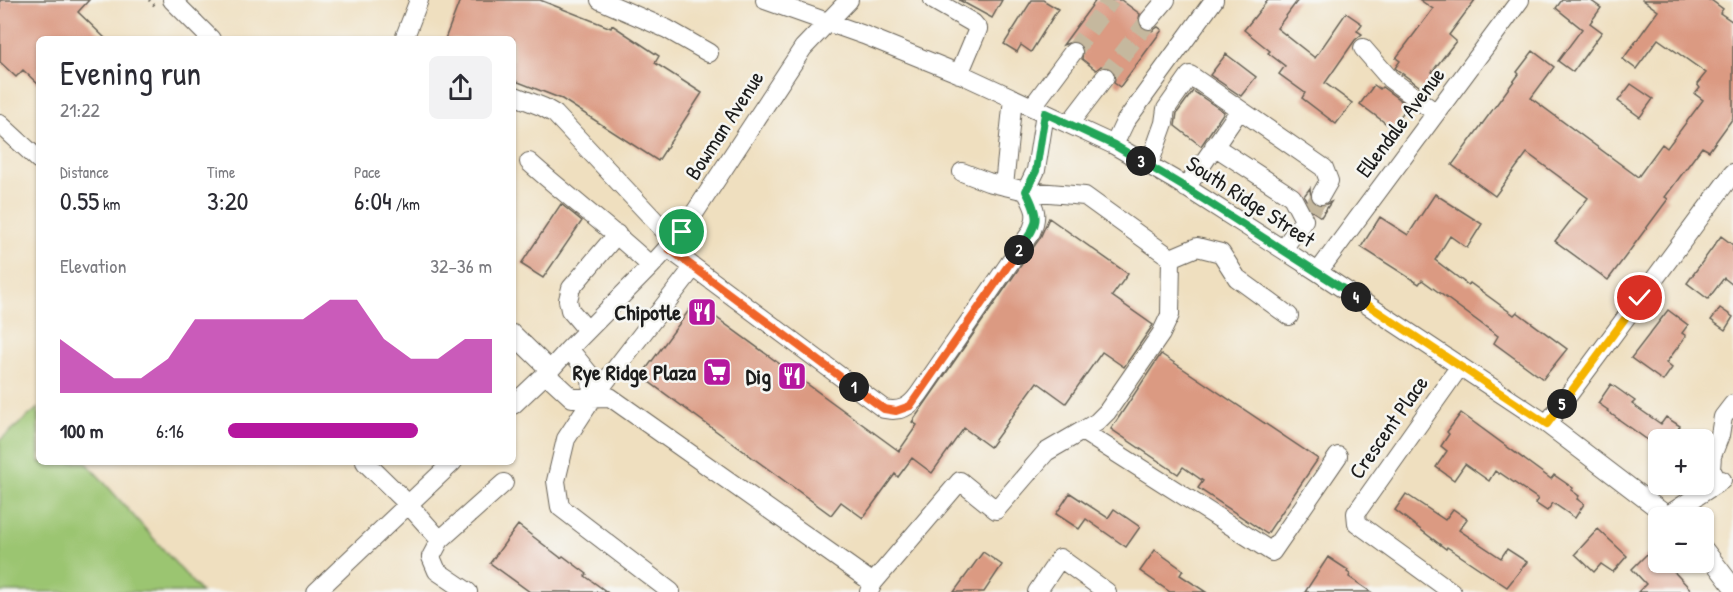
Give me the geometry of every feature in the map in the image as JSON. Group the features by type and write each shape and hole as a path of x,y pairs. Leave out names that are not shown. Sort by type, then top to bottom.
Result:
{"street":[{"path":"172,0 208,36"},
{"path":"405,36 419,0"},
{"path":"600,0 667,29 709,53"},
{"name":"South Ridge Street","path":"765,0 864,35 959,74 1114,145 1283,249 1460,366 1547,424 1657,507"},
{"name":"Bowman Avenue","path":"516,402 671,244 704,200 803,48 849,0"},
{"path":"933,0 973,23 978,29 959,74"},
{"path":"1149,20 1166,0"},
{"path":"1114,145 1125,122 1214,0"},
{"name":"Ellendale Avenue","path":"1318,272 1520,0"},
{"path":"1363,48 1390,79 1436,112"},
{"path":"1026,191 1036,171 1038,110 1072,52"},
{"path":"1149,165 1164,123 1166,109 1190,75 1324,168 1329,181 1283,249"},
{"path":"1069,124 1105,77"},
{"path":"516,96 555,114 693,268 884,409 896,411 910,406 1031,232 1037,220 1035,208 1026,191"},
{"path":"1004,186 1013,98"},
{"path":"1186,188 1239,111"},
{"path":"0,124 36,157"},
{"path":"1214,146 1312,209"},
{"path":"529,162 617,234 651,266"},
{"path":"962,172 988,183 1026,191 1085,196 1171,258"},
{"path":"1547,424 1733,172"},
{"path":"587,330 570,310 568,300 571,288 617,234"},
{"path":"1171,258 1197,247 1221,253 1237,278 1289,316"},
{"path":"516,340 572,398 610,397 871,588 960,481 996,510 1046,452 1097,422 1107,412 1161,334 1170,315 1171,258"},
{"path":"671,592 560,507 556,481 565,443 592,399 693,268"},
{"path":"568,348 591,376 592,399"},
{"name":"Crescent Place","path":"1452,592 1357,523 1356,513 1460,366"},
{"path":"1682,507 1720,481 1711,469 1712,456 1722,417 1733,404"},
{"path":"1082,431 1272,552 1338,456"},
{"path":"373,465 440,540"},
{"path":"315,592 450,465"},
{"path":"468,592 436,571 431,557 440,540 504,483"},
{"path":"1037,592 1060,558 1107,592"},
{"path":"1714,561 1731,582"}],"green space":[{"path":"36,410 36,465 89,465 201,592 0,592 0,440"}],"building":[{"path":"0,0 89,0 78,12 103,36 36,36 36,82 23,70 16,77 0,62"},
{"path":"460,0 540,0 611,28 612,25 659,56 655,63 702,93 658,161 562,99 516,81 516,36 446,36"},
{"path":"959,0 1002,0 992,18"},
{"path":"1032,0 1043,0 1058,9 1031,52 1021,45 1017,52 1004,44"},
{"path":"1096,0 1121,0 1140,14 1138,23 1142,29 1152,31 1158,27 1162,30 1120,87 1114,83 1116,73 1111,68 1101,66 1096,70 1082,59 1083,48 1079,43 1074,41 1063,45"},
{"path":"1268,0 1298,0 1277,28 1315,58 1346,13 1362,24 1357,31 1362,34 1355,40 1325,83 1352,103 1336,124 1302,98 1305,93 1279,74 1285,66 1244,30"},
{"path":"1420,0 1475,0 1449,35 1456,41 1432,72 1434,74 1423,89 1395,68 1400,61 1396,58 1433,9"},
{"path":"1562,0 1590,0 1601,8 1590,23 1602,32 1573,72 1558,61 1582,29 1556,8"},
{"path":"1643,0 1711,0 1723,9 1720,13 1733,22 1733,118 1709,151 1702,147 1665,197 1668,199 1608,280 1555,241 1588,198 1527,153 1495,196 1452,165 1519,74 1517,72 1533,51 1554,67 1531,98 1638,177 1662,144 1667,148 1703,100 1695,94 1700,88 1697,84 1706,73 1658,39 1636,69 1623,59 1658,11"},
{"path":"1226,54 1256,77 1241,96 1210,75"},
{"path":"1631,84 1653,99 1640,117 1618,101"},
{"path":"1374,85 1380,89 1382,87 1408,106 1392,128 1360,104"},
{"path":"1193,91 1224,112 1201,146 1175,126 1177,113"},
{"path":"1310,188 1311,200 1315,204 1322,206 1331,202 1321,217 1312,211 1304,196"},
{"path":"1435,194 1482,224 1467,248 1450,236 1435,260 1514,315 1517,312 1567,349 1543,379 1494,343 1498,336 1422,280 1419,284 1361,247 1380,217 1408,235"},
{"path":"561,204 582,221 543,278 521,264"},
{"name":"Rye Ridge Plaza","path":"1049,218 1128,274 1112,296 1153,325 1124,367 1102,352 1066,403 1037,382 990,447 964,428 932,473 912,458 898,477 895,474 863,518 841,502 831,515 641,376 695,302 899,451 917,425 912,422 1040,238"},
{"path":"1721,236 1733,245 1733,285 1724,278 1708,299 1687,283"},
{"path":"1720,308 1733,317 1725,330 1711,320"},
{"path":"1668,310 1688,325 1682,333 1686,336 1666,363 1672,368 1663,381 1631,358"},
{"path":"1161,354 1318,459 1267,534 1198,488 1203,481 1183,467 1178,474 1111,429"},
{"path":"1611,384 1635,401 1632,404 1661,424 1666,417 1680,426 1678,429 1648,429 1648,440 1598,403"},
{"path":"1461,413 1551,479 1554,475 1573,488 1571,490 1579,496 1577,499 1584,504 1575,518 1553,503 1547,511 1535,503 1538,499 1495,471 1489,481 1465,464 1454,480 1436,467 1447,451 1441,446 1449,434 1447,432"},
{"path":"1070,493 1108,518 1114,509 1140,527 1126,547 1086,519 1079,529 1056,514"},
{"path":"1406,494 1445,520 1453,509 1467,519 1459,530 1501,558 1507,549 1527,562 1507,587 1447,547 1446,549 1395,510"},
{"path":"518,525 561,558 563,556 587,574 585,576 607,592 530,592 490,563"},
{"path":"1598,529 1627,556 1613,572 1601,564 1594,572 1575,554"},
{"path":"1155,550 1183,570 1180,575 1206,592 1170,592 1140,571"},
{"path":"983,552 1002,565 984,592 954,592"},
{"path":"1648,553 1648,573 1675,573 1693,592 1638,592 1646,584 1632,569"},
{"path":"1328,557 1348,570 1349,577 1371,592 1305,592"}],"tunnel":[{"path":"1073,52 1111,0"},
{"path":"1105,77 1149,20"},
{"path":"1311,210 1321,195"}],"place":[{"name":"Chipotle","path":"702,312"},
{"name":"Rye Ridge Plaza","path":"717,372"},
{"name":"Dig","path":"792,376"}],"route":[{"path":"682,232 668,248 884,409 896,411 910,406 1031,232 1037,220 1035,208 1026,191 1036,171 1045,113 1114,145 1173,179 1547,424 1640,298"}]}
